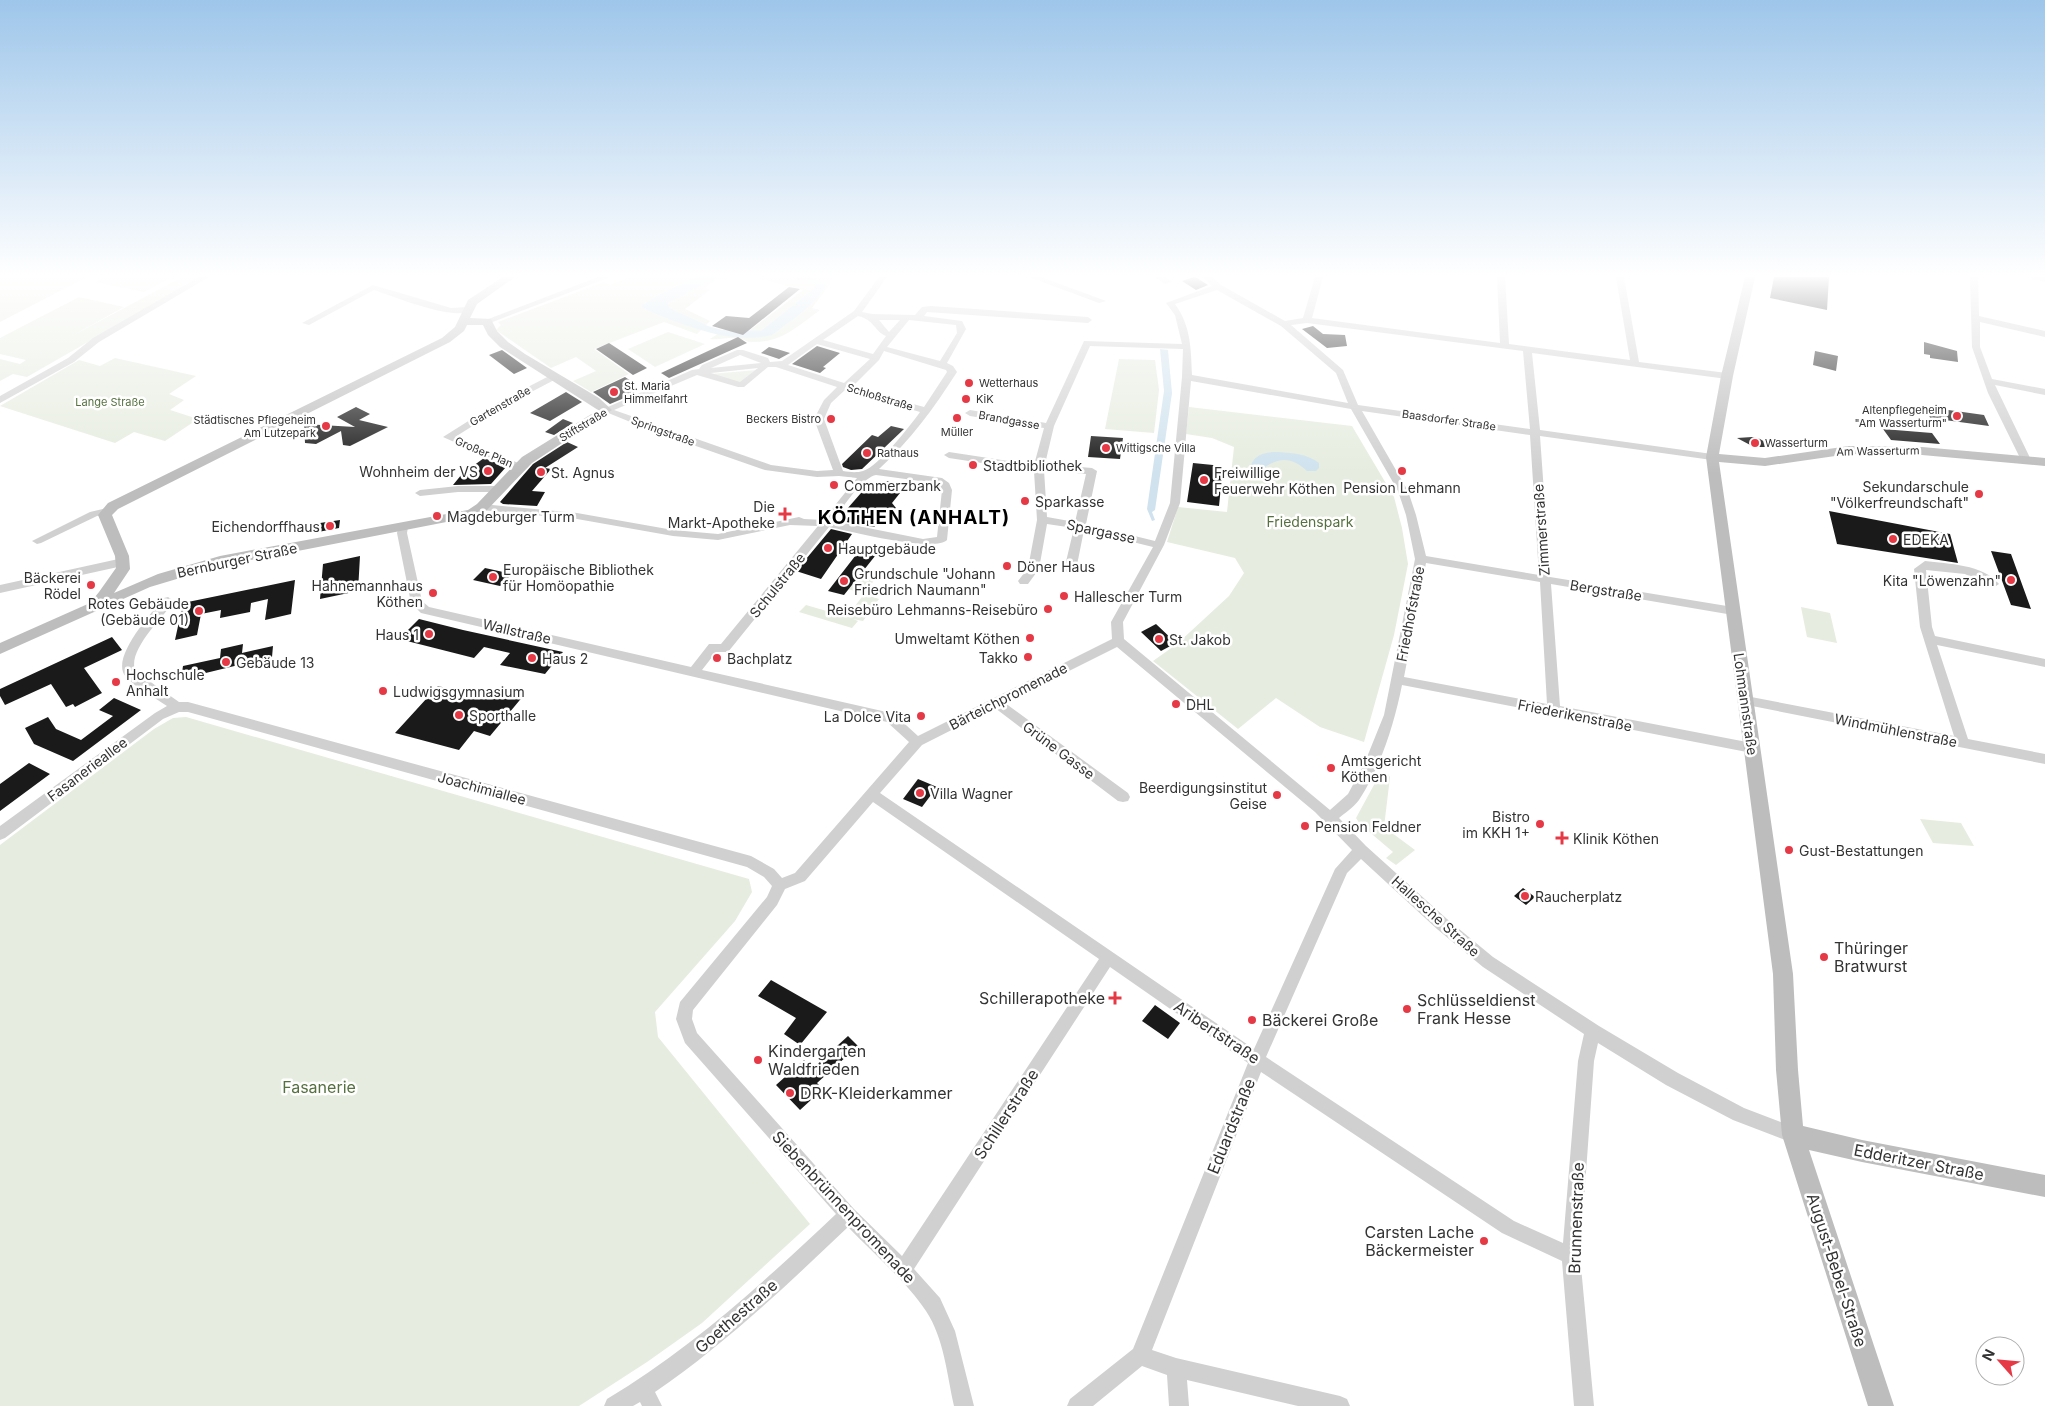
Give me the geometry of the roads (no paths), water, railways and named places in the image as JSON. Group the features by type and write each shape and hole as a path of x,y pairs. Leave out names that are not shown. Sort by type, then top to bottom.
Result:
{"main road":[{"path":"156,579 123,565 106,518 107,511 116,504 440,343"},
{"name":"Springstraße","path":"504,343 553,377 588,396 606,410"},
{"name":"Lohmannstraße","path":"1735,343 1712,457 1783,974 1786,1070 1793,1134"},
{"name":"Stiftstraße","path":"482,507 519,467 535,454 606,410"},
{"name":"Am Wasserturm","path":"1712,457 1764,462 1818,453 1860,450 1957,452 2045,462"},
{"name":"Bernburger Straße","path":"0,649 104,604 156,579 220,561 472,513 482,507"},
{"path":"91,608 109,591 123,565"},
{"name":"Edderitzer Straße","path":"1793,1134 1862,1151 2045,1186"},
{"name":"August-Bebel-Straße","path":"1793,1134 1881,1406"}],"street":[{"path":"0,400 71,360 93,343"},
{"path":"702,371 765,366 788,362 814,343"},
{"path":"822,343 876,358"},
{"path":"839,473 819,419 827,402 850,384 876,358 885,343"},
{"path":"882,348 942,364 955,343"},
{"path":"1024,581 1033,569 1042,520 1039,468 1048,426 1087,343 1187,348"},
{"path":"1118,641 1117,622 1159,545 1174,503 1182,441 1187,377 1186,343"},
{"name":"Friedhofstraße","path":"1306,343 1340,372 1354,406 1407,501 1421,559 1390,715 1368,770 1353,798 1330,818"},
{"path":"1473,343 1727,376"},
{"path":"1505,343 1505,347"},
{"path":"1632,343 1636,364"},
{"path":"1976,343 1988,381 2026,460"},
{"name":"Zimmerstraße","path":"1527,350 1535,432 1554,711"},
{"path":"702,371 705,367 740,352 765,360 765,366"},
{"name":"Schloßstraße","path":"777,364 880,399 926,411"},
{"name":"Schulstraße","path":"694,672 713,646 724,649 827,523 833,512 854,486 895,449 926,411 952,372 950,368 942,364"},
{"path":"702,371 708,375 741,385 765,366"},
{"name":"Stiftstraße","path":"606,410 702,371"},
{"name":"Gartenstraße","path":"448,437 500,405 553,377"},
{"name":"Baasdorfer Straße","path":"1187,377 1354,406 1712,457"},
{"path":"1988,381 2045,392"},
{"name":"Springstraße","path":"606,410 750,463 802,472 839,473 853,476 880,472 938,480 945,485 948,497 942,540 923,542 827,523"},
{"name":"Brandgasse","path":"970,413 1048,426"},
{"name":"Großer Plan","path":"448,437 519,467"},
{"path":"949,454 1039,468 1092,471 1070,570"},
{"path":"420,493 458,489 498,489"},
{"path":"482,507 577,516 673,533 708,537 791,522 833,512"},
{"path":"37,541 94,514 107,511"},
{"name":"Spargasse","path":"1042,520 1081,526 1159,545"},
{"path":"791,522 827,523"},
{"name":"Wallstraße","path":"403,527 402,533 417,603 425,610 891,718 917,742"},
{"name":"Bergstraße","path":"1421,559 1733,611"},
{"path":"0,589 123,565"},
{"path":"1962,742 1926,627 1920,569 1925,565 1958,568 1980,574 1993,584"},
{"path":"168,601 128,658 127,665 130,674 177,708"},
{"path":"1930,639 2045,663"},
{"name":"Bärteichpromenade","path":"780,885 800,877 917,742 1118,641"},
{"name":"Hallesche Straße","path":"1118,641 1330,818 1361,850 1449,930 1488,962 1593,1031 1672,1079 1739,1114 1793,1134"},
{"name":"Friederikenstraße","path":"1398,680 1752,748"},
{"name":"Windmühlenstraße","path":"1746,701 2045,759"},
{"name":"Grüne Gasse","path":"996,703 1123,797"},
{"name":"Joachimiallee","path":"177,708 188,707 751,862 769,873 780,885"},
{"name":"Fasanerieallee","path":"0,834 159,716 177,708"},
{"name":"Aribertstraße","path":"872,794 1257,1060 1508,1227 1571,1256"},
{"name":"Eduardstraße","path":"1140,1356 1257,1060 1342,869 1361,850"},
{"name":"Siebenbrünnenpromenade","path":"780,885 772,901 686,1007 684,1019 687,1030 691,1038 848,1215 903,1270 933,1305 948,1338 964,1406"},
{"name":"Schillerstraße","path":"903,1270 1108,958"},
{"name":"Brunnenstraße","path":"1584,1406 1571,1256 1586,1060 1593,1031"},
{"name":"Goethestraße","path":"614,1406 648,1398 848,1215"},
{"path":"1077,1406 1140,1356 1176,1368 1340,1406"},
{"path":"1176,1368 1179,1406"}],"water":[{"path":"1160,349 1168,350 1172,393 1155,510 1152,512 1155,520 1152,521 1147,509 1164,391"},
{"path":"1266,453 1300,454 1315,460 1319,463 1319,468 1316,471 1307,471 1294,462 1285,460 1275,462 1259,470 1251,465 1259,456"}],"place":[{"name":"Wetterhaus","path":"969,383"},
{"name":"St. Maria Himmelfahrt","path":"614,392"},
{"name":"KiK","path":"966,399"},
{"name":"Altenpflegeheim \"Am Wasserturm\"","path":"1957,416"},
{"name":"Müller","path":"957,418"},
{"name":"Beckers Bistro","path":"831,419"},
{"name":"Städtisches Pflegeheim Am Lutzepark","path":"326,426"},
{"name":"Wasserturm","path":"1755,443"},
{"name":"Wittigsche Villa","path":"1106,448"},
{"name":"Rathaus","path":"867,453"},
{"name":"Stadtbibliothek","path":"973,465"},
{"name":"Wohnheim der VS","path":"488,471"},
{"name":"Pension Lehmann","path":"1402,471"},
{"name":"St. Agnus","path":"541,472"},
{"name":"Freiwillige Feuerwehr Köthen","path":"1204,480"},
{"name":"Commerzbank","path":"834,485"},
{"name":"Sekundarschule \"Völkerfreundschaft\"","path":"1979,494"},
{"name":"Sparkasse","path":"1025,501"},
{"name":"Die Markt-Apotheke","path":"785,514"},
{"name":"Magdeburger Turm","path":"437,516"},
{"name":"Eichendorffhaus","path":"330,526"},
{"name":"EDEKA","path":"1893,539"},
{"name":"Hauptgebäude","path":"828,548"},
{"name":"Döner Haus","path":"1007,566"},
{"name":"Europäische Bibliothek für Homöopathie","path":"493,577"},
{"name":"Kita \"Löwenzahn\"","path":"2011,580"},
{"name":"Grundschule \"Johann Friedrich Naumann\"","path":"844,581"},
{"name":"Bäckerei Rödel","path":"91,585"},
{"name":"Hahnemannhaus Köthen","path":"433,593"},
{"name":"Hallescher Turm","path":"1064,596"},
{"name":"Reisebüro Lehmanns-Reisebüro","path":"1048,609"},
{"name":"Rotes Gebäude (Gebäude 01)","path":"199,611"},
{"name":"Haus 1","path":"429,634"},
{"name":"Umweltamt Köthen","path":"1030,638"},
{"name":"St. Jakob","path":"1159,639"},
{"name":"Takko","path":"1028,657"},
{"name":"Haus 2","path":"532,658"},
{"name":"Bachplatz","path":"717,658"},
{"name":"Gebäude 13","path":"226,662"},
{"name":"Hochschule Anhalt","path":"116,682"},
{"name":"Ludwigsgymnasium","path":"383,691"},
{"name":"DHL","path":"1176,704"},
{"name":"Sporthalle","path":"459,715"},
{"name":"La Dolce Vita","path":"921,716"},
{"name":"Amtsgericht Köthen","path":"1331,768"},
{"name":"Villa Wagner","path":"920,793"},
{"name":"Beerdigungsinstitut Geise","path":"1277,795"},
{"name":"Bistro im KKH 1+","path":"1540,824"},
{"name":"Pension Feldner","path":"1305,826"},
{"name":"Klinik Köthen","path":"1562,838"},
{"name":"Gust-Bestattungen","path":"1789,850"},
{"name":"Raucherplatz","path":"1525,896"},
{"name":"Thüringer Bratwurst","path":"1824,957"},
{"name":"Schillerapotheke","path":"1115,998"},
{"name":"Schlüsseldienst Frank Hesse","path":"1407,1009"},
{"name":"Bäckerei Große","path":"1252,1020"},
{"name":"Kindergarten Waldfrieden","path":"758,1060"},
{"name":"DRK-Kleiderkammer","path":"790,1093"},
{"name":"Carsten Lache Bäckermeister","path":"1484,1241"}],"district":[{"name":"KÖTHEN (ANHALT)","path":"914,517"}],"park label":[{"name":"Lange Straße","path":"110,402"},
{"name":"Friedenspark","path":"1310,521"},
{"name":"Fasanerie","path":"319,1087"}]}
